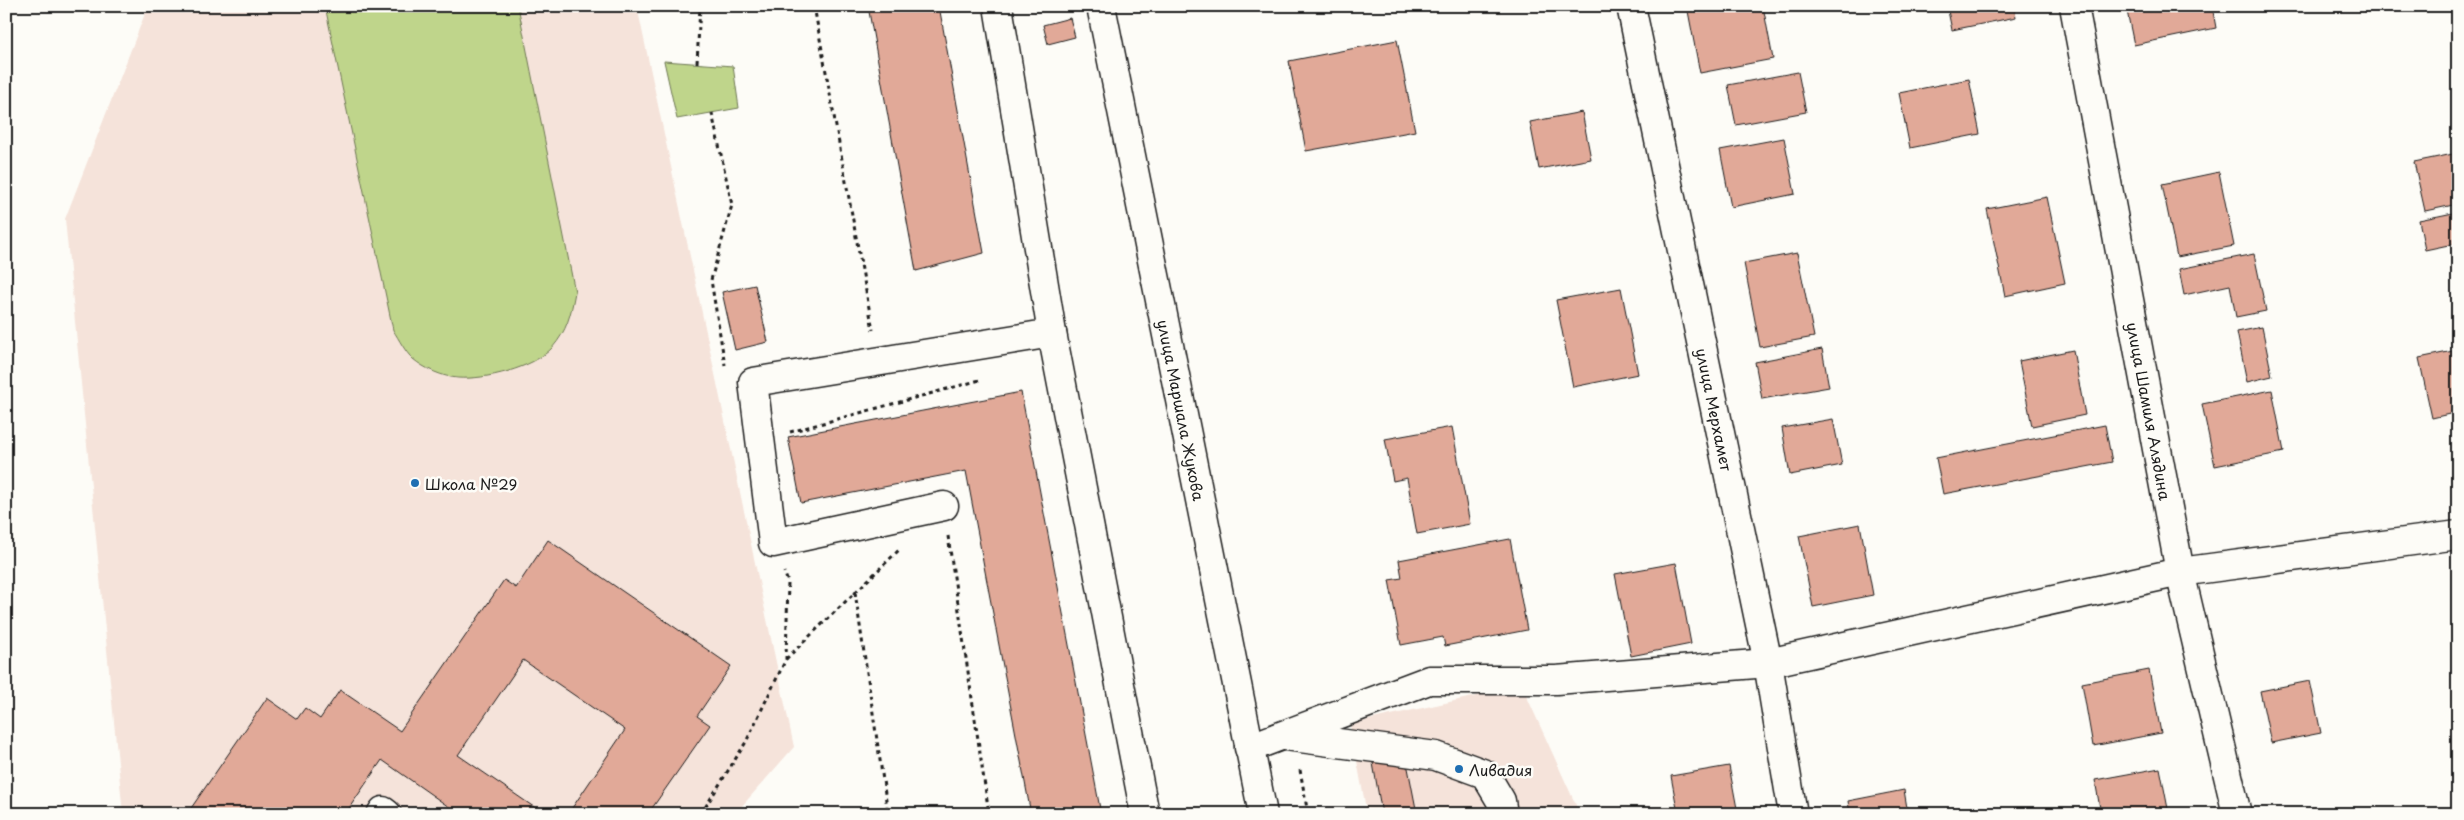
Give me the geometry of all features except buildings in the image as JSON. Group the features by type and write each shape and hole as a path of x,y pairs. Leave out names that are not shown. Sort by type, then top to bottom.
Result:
{"street":[{"path":"998,6 1052,333 1145,814"},
{"name":"улица Маршала Жукова","path":"1101,6 1263,814"},
{"name":"улица Мерхамет","path":"1631,6 1768,663 1793,814"},
{"name":"улица Шамиля Алядина","path":"2074,6 2180,572 2237,814"},
{"path":"944,506 773,543 753,382 1052,333"},
{"path":"1249,748 1287,737 1429,680 1556,680 1768,663 2180,572 2458,535"},
{"path":"1287,737 1436,756 1485,774 1501,801 1503,814"},
{"path":"382,814 383,811 387,814"}],"path":[{"path":"697,63 700,6"},
{"path":"814,6 879,362"},
{"path":"712,113 732,205 711,280 725,366"},
{"path":"944,506 989,814"},
{"path":"773,543 788,582 786,659"},
{"path":"700,814 746,742 786,659 903,546"},
{"path":"855,592 888,814"},
{"path":"1287,737 1308,814"}],"shaded area":[{"name":"Школа №29","path":"148,6 637,6 794,747 735,814 123,814 65,219"},
{"name":"Ливадия","path":"1522,686 1580,814 1367,814 1350,724"}],"green space":[{"path":"325,6 518,6 575,292 565,329 557,342 544,355 521,367 495,375 458,378 434,372 423,366 410,356 402,345 393,330"},
{"path":"664,61 733,66 739,108 677,119"}],"place":[{"name":"Школа №29","path":"415,483"},
{"name":"Ливадия","path":"1459,769"}]}
